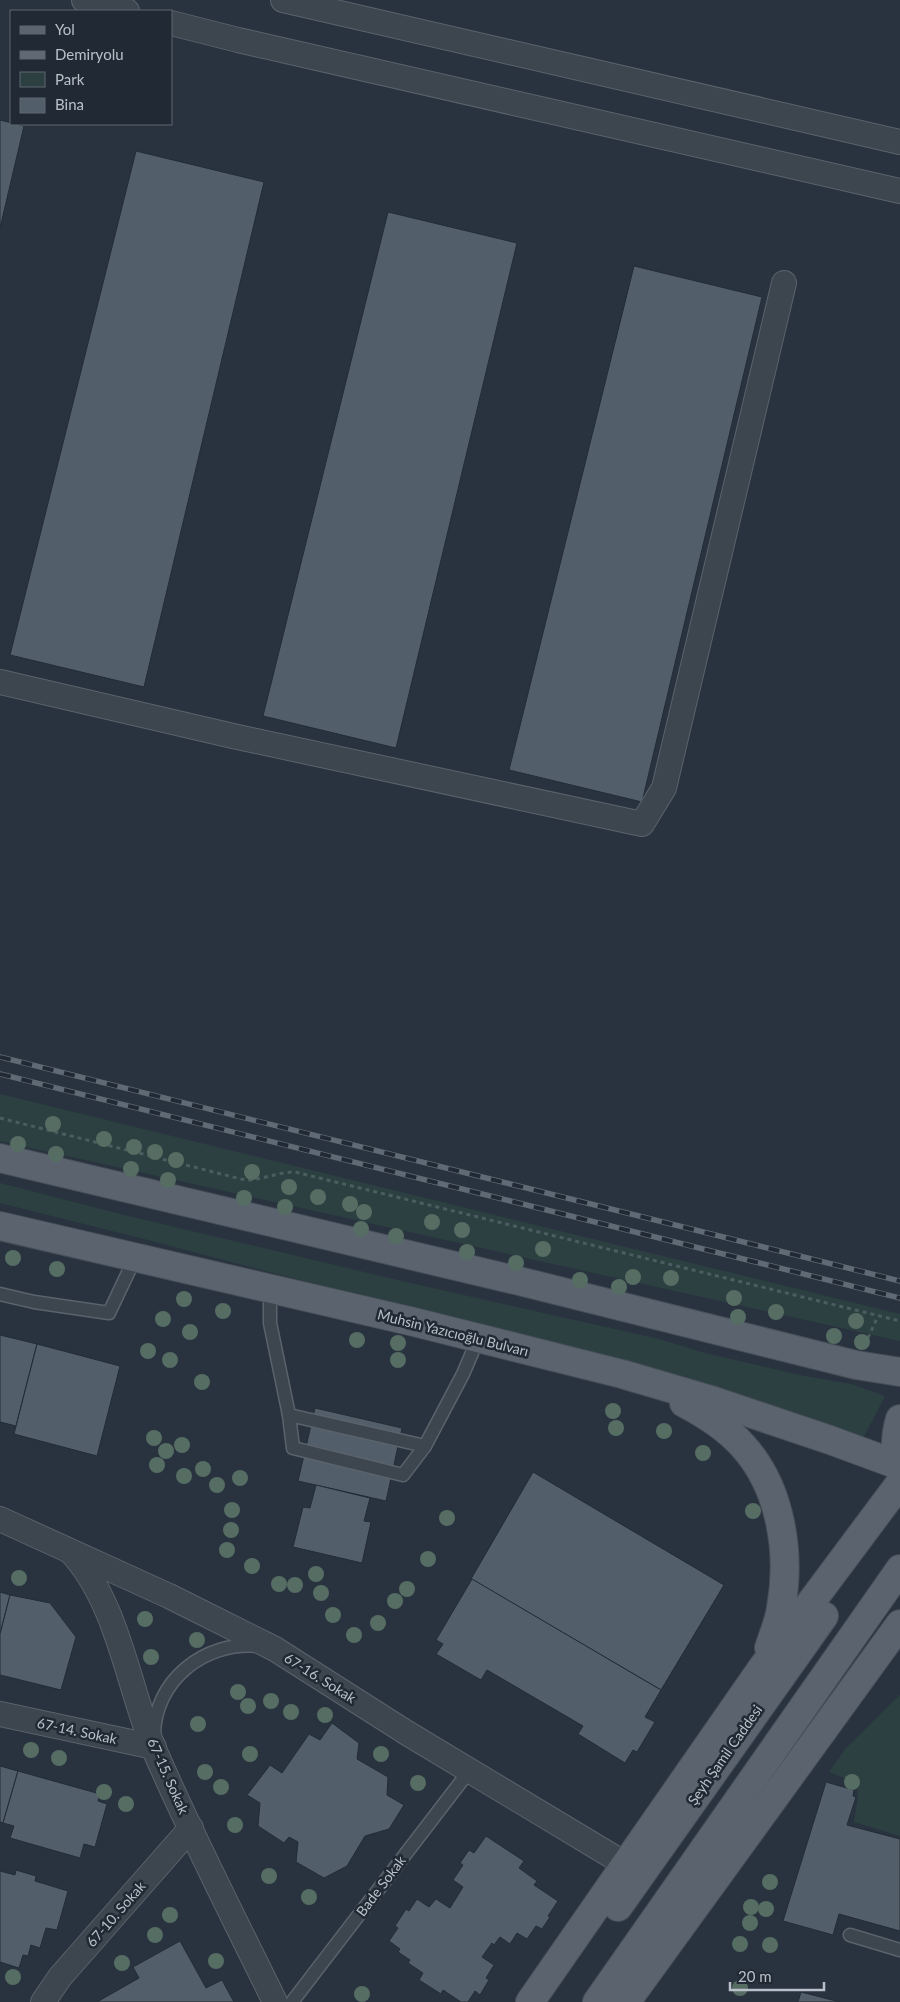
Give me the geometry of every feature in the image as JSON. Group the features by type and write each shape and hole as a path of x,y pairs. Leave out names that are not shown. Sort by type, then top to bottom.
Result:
{"main road":[{"path":"0,1158 509,1278 856,1365 900,1372"},
{"name":"Muhsin Yazıcıoğlu Bulvarı","path":"0,1226 414,1322 622,1374 714,1401 830,1440 899,1473"},
{"path":"622,1374 672,1396 715,1421 743,1446 759,1469 772,1496 780,1523 785,1552 785,1581 781,1610 762,1668"},
{"path":"530,2002 899,1473 896,1435 900,1419"},
{"name":"Şeyh Şamil Caddesi","path":"550,2002 900,1508"},
{"path":"597,2002 900,1569"},
{"path":"626,2002 900,1624"},
{"path":"868,1668 900,1638"}],"street":[{"path":"84,0 123,10"},
{"path":"283,0 900,142"},
{"path":"172,23 900,191"},
{"path":"0,682 233,736 642,824 664,788 784,282"},
{"name":"67-16. Sokak","path":"0,1519 169,1596 275,1649 625,1864"},
{"name":"67-15. Sokak","path":"68,1550 84,1566 107,1612 154,1747 274,2002"},
{"name":"67-14. Sokak","path":"0,1714 154,1747"},
{"name":"67-10. Sokak","path":"43,2002 60,1977 191,1828"}],"lane":[{"path":"0,1294 34,1302 109,1313 134,1258"},
{"path":"270,1289 270,1323 289,1415 293,1448 403,1475 425,1446 463,1374 478,1339"},
{"path":"289,1415 425,1446"},
{"path":"154,1747 154,1729 157,1712 163,1696 173,1680 185,1667 201,1657 228,1647 256,1645 275,1649"},
{"name":"Bade Sokak","path":"292,2002 470,1770"},
{"path":"850,1935 900,1950"}],"path":[{"path":"0,1118 245,1180 251,1181 282,1172 295,1172 900,1321"}],"green space":[{"path":"0,1094 900,1314 900,1341 0,1141"},
{"path":"0,1183 120,1214 406,1282 659,1339 705,1353 799,1375 851,1384 885,1396 859,1446 602,1359 0,1203"},
{"path":"900,1695 900,1836 854,1822 858,1797 857,1783 829,1772 846,1748"}],"building":[{"path":"0,120 10,122 10,125 24,126 0,228"},
{"path":"136,151 264,182 144,687 10,655"},
{"path":"388,212 517,243 396,748 263,716"},
{"path":"634,266 762,297 642,802 509,770"},
{"path":"0,1335 37,1344 16,1426 0,1422"},
{"path":"37,1344 120,1366 97,1456 14,1434"},
{"path":"315,1408 402,1428 386,1501 298,1481"},
{"path":"533,1472 724,1585 661,1690 471,1579"},
{"path":"316,1485 370,1498 364,1521 371,1522 362,1563 293,1547 303,1507 310,1508"},
{"path":"472,1579 661,1690 645,1717 655,1722 637,1752 633,1750 625,1763 578,1734 583,1726 487,1670 481,1680 436,1654 443,1644 436,1640"},
{"path":"0,1592 10,1595 0,1634"},
{"path":"10,1595 50,1603 76,1637 61,1690 0,1675 0,1634"},
{"path":"332,1723 359,1743 357,1759 388,1777 387,1795 404,1805 389,1829 365,1836 347,1866 324,1878 296,1862 298,1842 289,1837 284,1843 258,1826 260,1803 247,1795 270,1765 282,1773 309,1734 320,1740"},
{"path":"0,1766 18,1771 3,1823 0,1822"},
{"path":"18,1771 100,1794 98,1801 107,1804 95,1847 84,1844 80,1858 10,1838 14,1826 3,1823"},
{"path":"826,1782 854,1790 853,1796 856,1797 847,1825 900,1839 900,1931 839,1914 833,1935 783,1921"},
{"path":"486,1836 524,1861 519,1868 537,1881 534,1885 558,1901 542,1929 536,1926 527,1939 517,1933 510,1944 500,1937 494,1945 492,1943 482,1957 494,1965 486,1978 489,1980 480,1995 475,1991 468,2002 461,2002 443,1990 441,1994 419,1980 423,1973 408,1963 410,1960 398,1952 400,1949 389,1941 398,1928 395,1926 406,1909 409,1911 417,1899 429,1907 436,1899 450,1908 463,1887 453,1880 463,1865 460,1863 469,1850 474,1853"},
{"path":"16,1870 36,1876 35,1881 68,1891 57,1930 46,1928 40,1948 31,1945 28,1956 23,1955 19,1968 0,1962 0,1871 15,1875"},
{"path":"180,1941 206,1988 222,1980 234,2002 97,2002 139,1978 133,1967"},
{"path":"801,1992 840,2002 798,2002"}],"railway":[{"path":"0,1057 900,1281"},
{"path":"0,1074 900,1298"}]}
